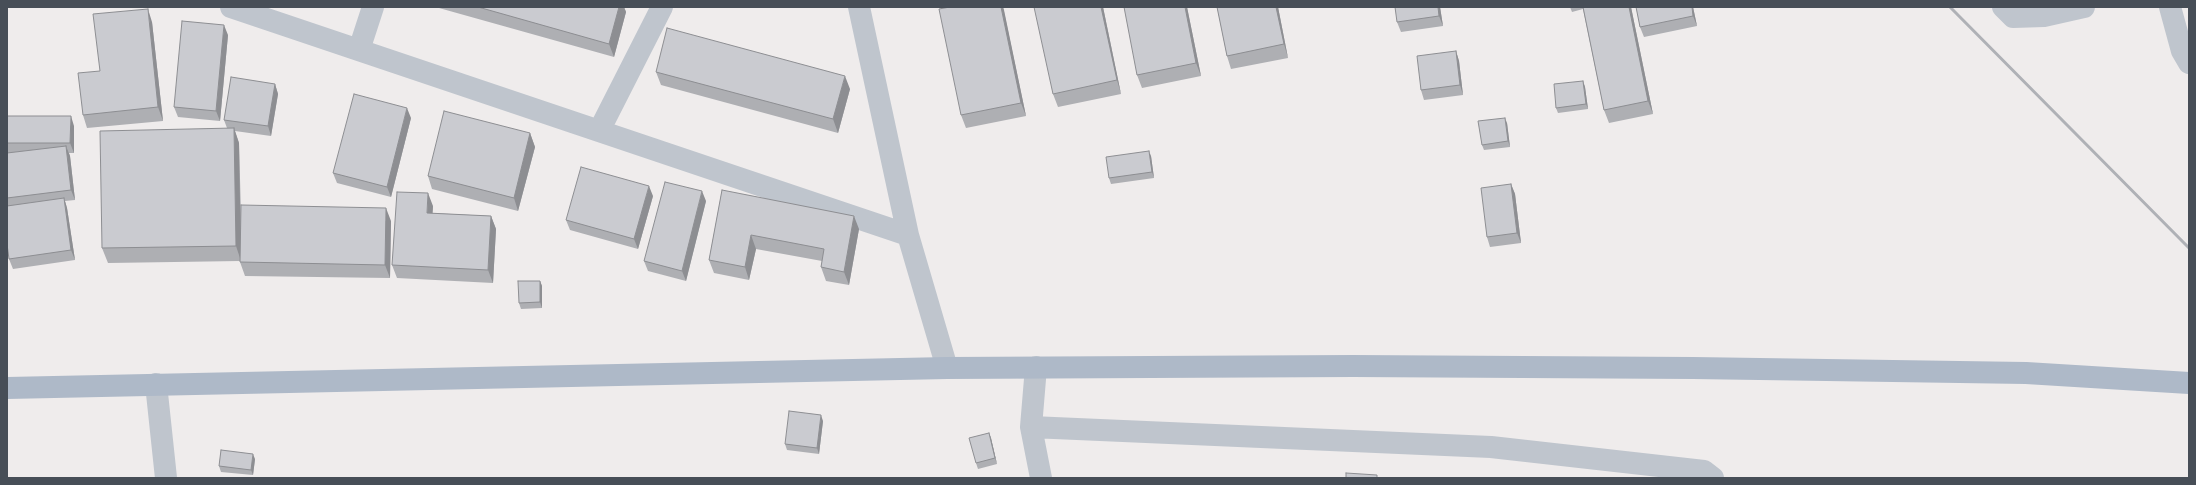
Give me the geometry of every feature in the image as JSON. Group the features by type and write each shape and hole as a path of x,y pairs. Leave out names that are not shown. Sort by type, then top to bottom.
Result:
{"main road":[{"path":"7,388 947,368 1361,366 1693,368 2026,373 2189,383"}],"street":[{"path":"230,7 908,235"},
{"path":"359,50 373,7"},
{"path":"599,131 662,7"},
{"path":"859,7 908,235 947,368"},
{"path":"2002,7 2013,17 2044,16 2084,7"},
{"path":"2170,7 2182,51 2189,63"},
{"path":"1036,367 1031,427 1041,478"},
{"path":"156,384 166,478"},
{"path":"1031,427 1490,447 1704,472 1713,478"},
{"path":"1605,460 1631,478"}],"building":[{"path":"478,7 619,7 609,44"},
{"path":"950,7 1001,7 1021,103 961,115 939,9"},
{"path":"1034,7 1101,7 1117,80 1053,94"},
{"path":"1124,7 1185,7 1196,63 1137,75"},
{"path":"1217,7 1276,7 1284,44 1227,56"},
{"path":"1395,7 1438,7 1439,16 1397,22"},
{"path":"1583,7 1629,7 1648,101 1604,110"},
{"path":"1636,7 1692,7 1693,16 1640,27"},
{"path":"148,9 158,107 83,115 78,73 100,71 93,14"},
{"path":"182,21 224,25 216,111 174,107"},
{"path":"667,28 845,76 833,119 656,72"},
{"path":"1456,51 1460,85 1421,90 1417,56"},
{"path":"231,77 275,84 268,126 224,120"},
{"path":"1583,81 1586,104 1556,108 1554,84"},
{"path":"354,94 407,108 387,187 333,173"},
{"path":"444,111 530,133 514,198 428,176"},
{"path":"7,116 71,116 70,143 7,143"},
{"path":"1505,118 1508,141 1482,145 1478,121"},
{"path":"234,128 236,246 102,248 100,131"},
{"path":"66,146 71,190 7,198 7,153"},
{"path":"1149,151 1152,172 1109,178 1106,157"},
{"path":"581,167 649,186 634,239 566,220"},
{"path":"665,182 702,191 682,271 644,261"},
{"path":"1511,184 1517,233 1487,237 1481,188"},
{"path":"722,190 854,216 844,272 821,267 824,249 751,235 745,267 709,260"},
{"path":"397,192 428,193 427,213 491,216 488,270 392,265"},
{"path":"64,198 71,250 9,259 7,244 7,206"},
{"path":"241,205 386,208 385,265 240,262"},
{"path":"518,281 540,281 540,302 519,303"},
{"path":"789,411 821,415 817,448 785,444"},
{"path":"989,433 995,458 976,463 969,438"},
{"path":"221,450 253,454 251,470 219,466"},
{"path":"1346,473 1377,475 1377,478 1346,478"}],"railway":[{"path":"1950,7 2189,248"}]}
